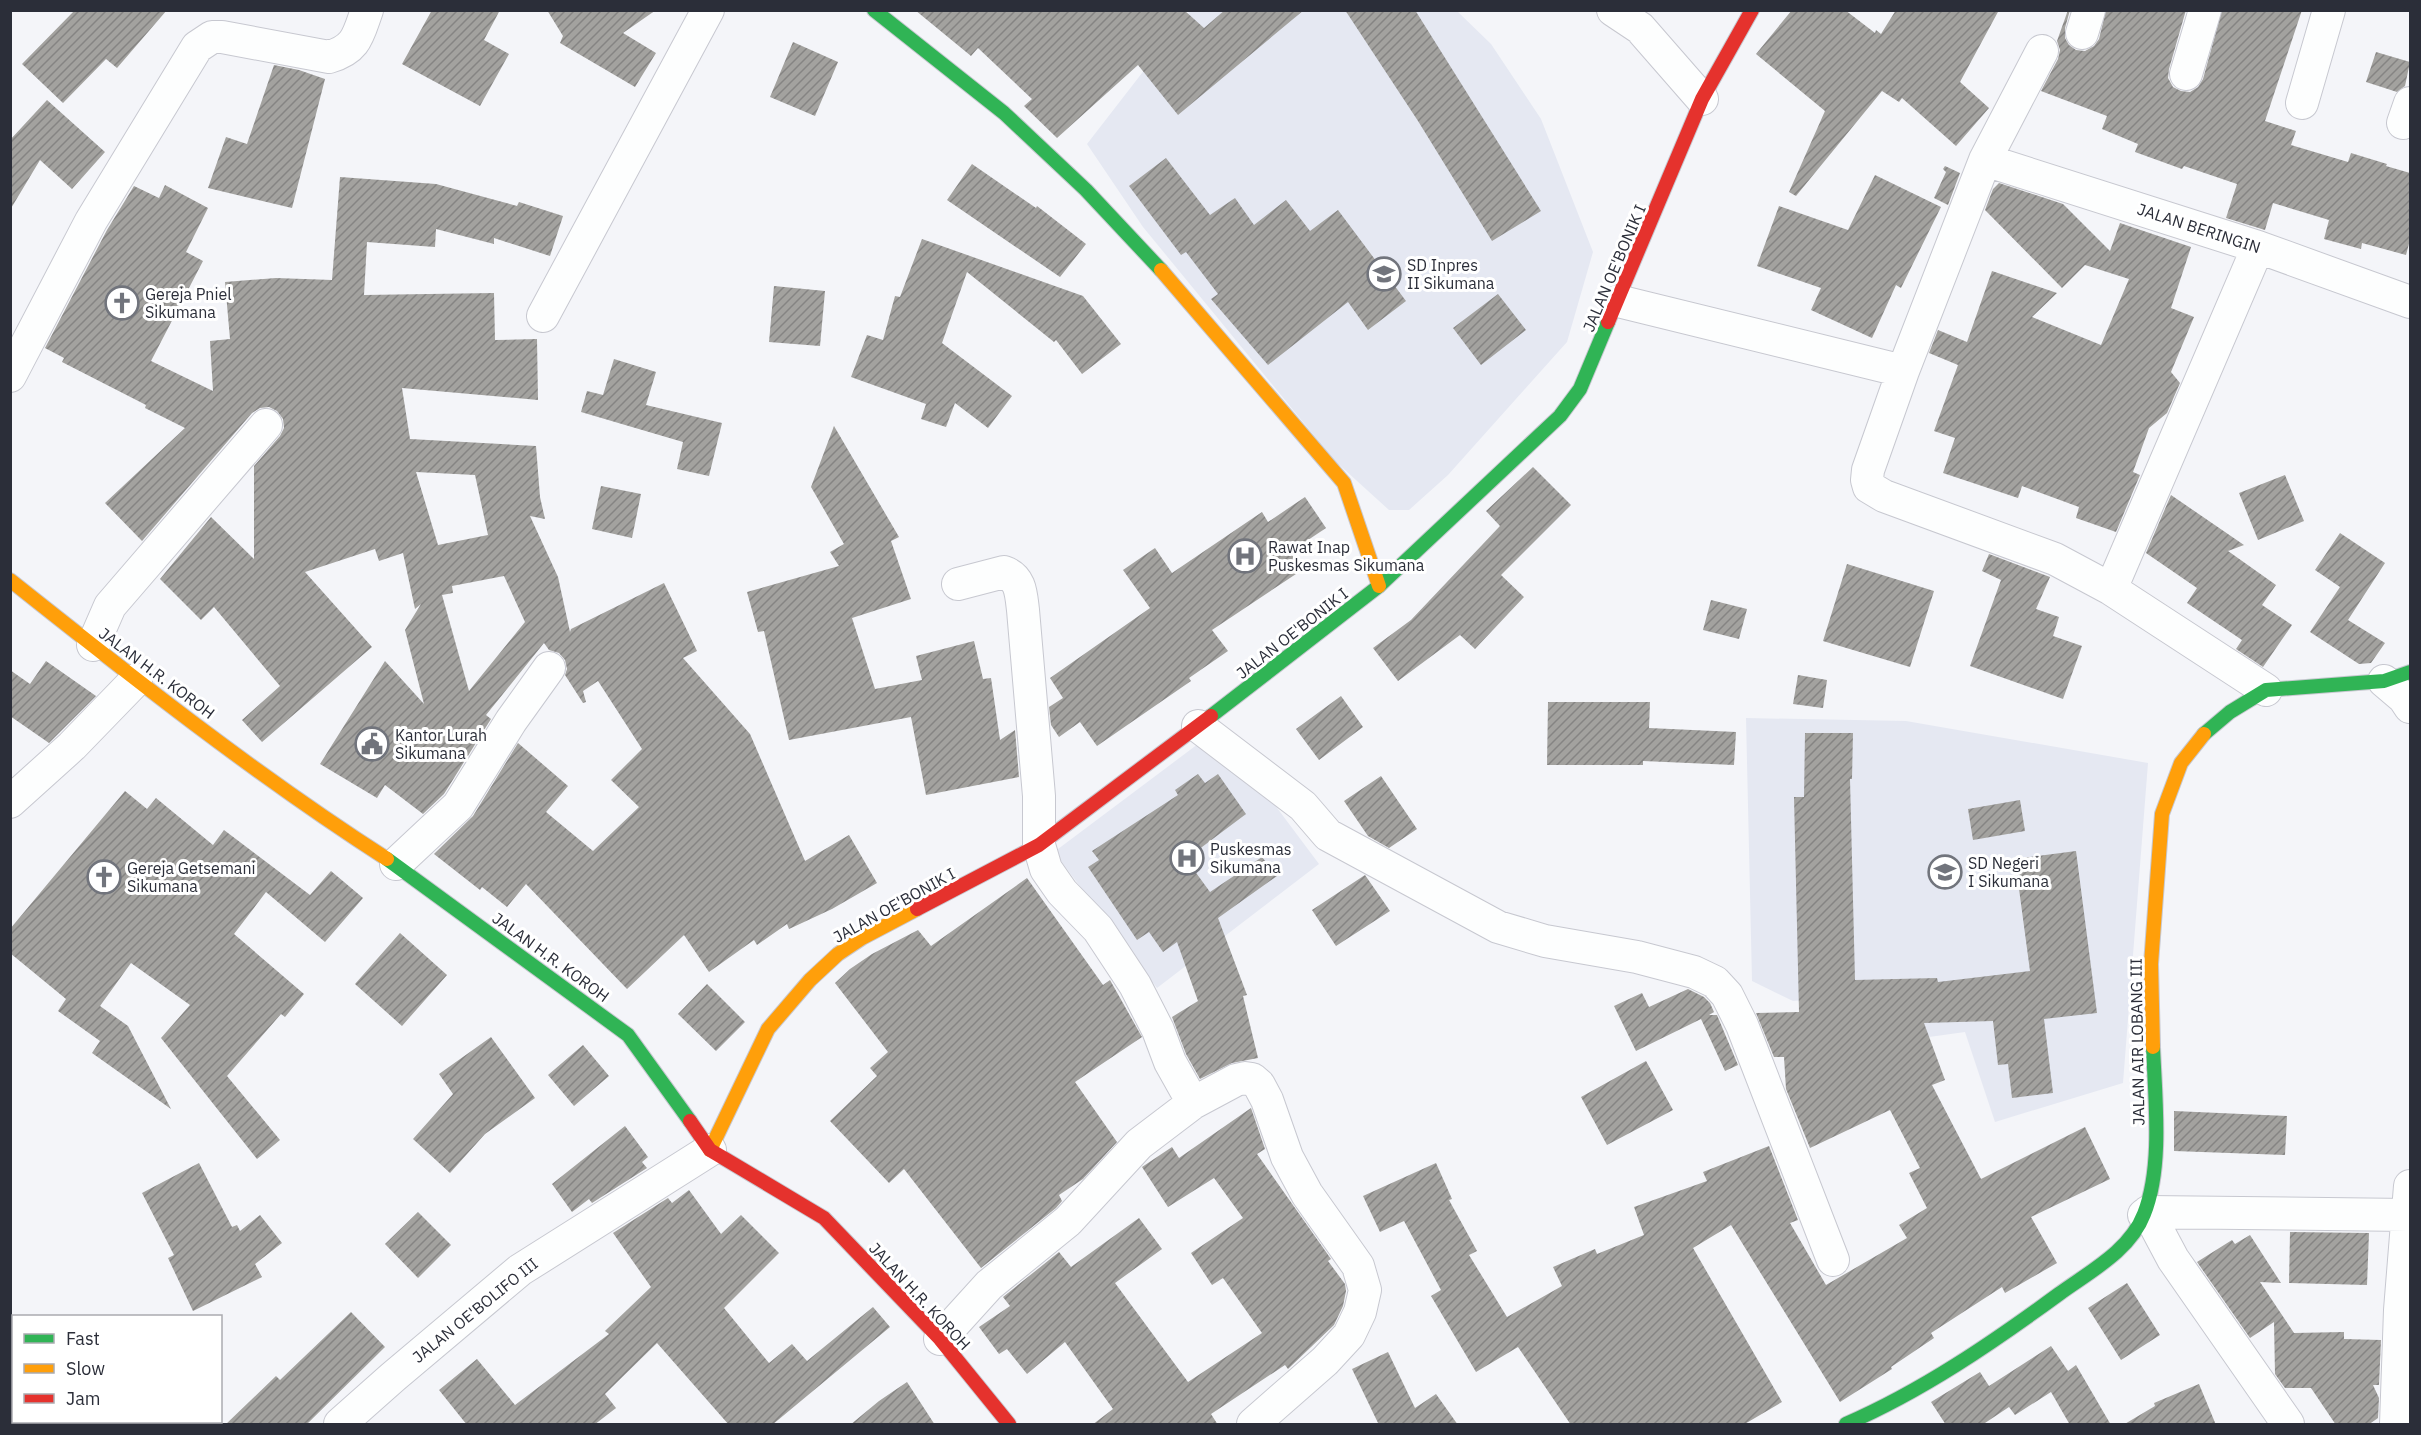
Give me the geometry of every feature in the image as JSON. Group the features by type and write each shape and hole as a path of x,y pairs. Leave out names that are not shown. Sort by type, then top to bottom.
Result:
{"street":[{"path":"10,376 91,221 197,47 212,37 222,37 329,57 343,53 355,43 367,10"},
{"path":"543,315 708,10"},
{"path":"874,10 1004,113 1086,190 1155,263 1344,483 1379,586"},
{"path":"1613,10 1640,28 1702,99"},
{"name":"JALAN OE'BONIK I","path":"710,1150 768,1029 838,954 862,938 1039,845 1379,586 1560,416 1581,389 1702,99 1752,10"},
{"path":"2186,74 2205,10"},
{"path":"2302,103 2329,10"},
{"path":"2042,51 1985,160 1868,470 1869,487 1884,496 2055,559 2111,589 2266,690"},
{"name":"JALAN BERINGIN","path":"1985,160 2259,247 2410,302"},
{"path":"2111,589 2259,247"},
{"path":"1618,301 1904,371"},
{"path":"93,645 110,606 266,425"},
{"path":"958,584 1004,572 1011,574 1017,581 1023,610 1038,784 1039,845 1046,869 1062,892 1098,929 1135,985 1158,1030 1170,1062 1193,1103"},
{"name":"JALAN H.R. KOROH","path":"10,580 136,680 341,830 396,864 628,1035 710,1150 824,1218 940,1339 1009,1425"},
{"path":"396,864 458,806 511,721 549,668"},
{"path":"2397,676 2404,698 2410,707"},
{"name":"JALAN AIR LOBANG III","path":"1846,1425 1874,1412 1991,1344 2112,1256 2130,1237 2146,1213 2156,1143 2151,964 2162,814 2181,763 2205,733 2230,712 2266,690 2397,676"},
{"path":"10,802 72,746 136,680"},
{"path":"1198,726 1304,806 1328,835 1498,927 1545,941 1636,957 1694,972 1714,982 1727,995 1742,1025 1833,1260"},
{"path":"940,1339 990,1285 1068,1221 1139,1144 1193,1103 1236,1080 1245,1078 1259,1085 1267,1100 1287,1156 1307,1194 1358,1266 1365,1290 1360,1312 1349,1335 1324,1361 1253,1425"},
{"name":"JALAN OE'BOLIFO III","path":"340,1425 520,1270 710,1150"},
{"path":"2288,1425 2173,1259 2146,1213 2409,1201 2400,1310 2396,1425"}],"shaded area":[{"name":"SD Inpres II Sikumana","path":"1190,11 1457,11 1491,44 1541,119 1593,252 1567,342 1448,475 1409,510 1389,510 1335,461 1143,227 1087,144"},
{"name":"SD Negeri I Sikumana","path":"1746,718 1906,721 2148,763 2123,1083 1995,1122 1965,1032 1929,1037 1815,999 1793,1001 1752,981"},
{"name":"Puskesmas Sikumana","path":"1218,729 1319,864 1157,988 1054,852"}],"building":[{"path":"75,10 167,10 117,68 106,59 63,103 22,64"},
{"path":"432,10 500,10 484,40 509,54 480,106 402,64"},
{"path":"547,10 656,10 623,33 656,53 635,87 560,43 563,36"},
{"path":"915,10 1184,10 1204,28 1225,10 1304,10 1178,115 1138,65 1057,138 1024,106 1032,99 978,48 971,56"},
{"path":"1345,10 1415,10 1541,211 1492,241 1418,121"},
{"path":"1792,10 1845,10 1875,33 1876,30 1881,34 1896,10 1999,10 1960,82 1989,108 1956,146 1902,98 1899,102 1882,91 1796,196 1789,192 1825,111 1756,54"},
{"path":"2068,10 2070,10 2065,38 2076,50 2085,51 2094,46 2099,39 2106,10 2186,10 2168,78 2173,87 2190,92 2198,87 2203,79 2222,10 2302,10 2265,121 2296,131 2291,145 2348,162 2351,153 2410,173 2410,240 2406,255 2362,243 2361,249 2324,239 2329,220 2273,203 2265,230 2226,218 2237,184 2184,166 2182,169 2135,152 2138,144 2102,129 2107,116 2041,91 2058,59 2060,50 2057,41"},
{"path":"793,42 838,62 815,116 770,97"},
{"path":"2376,52 2410,62 2405,86 2397,92 2366,82"},
{"path":"274,65 325,79 292,208 208,188 226,137 247,144"},
{"path":"47,100 105,152 72,189 40,160 10,210 10,140"},
{"path":"1166,158 1210,215 1235,198 1254,225 1286,200 1310,231 1338,210 1406,301 1368,330 1348,302 1268,365 1211,299 1218,294 1186,252 1181,255 1129,186"},
{"path":"972,164 1036,208 1037,206 1086,244 1060,277 947,200"},
{"path":"1945,166 1960,173 1948,205 1934,198 1946,172 1943,169"},
{"path":"1875,175 1941,207 1901,288 1896,285 1872,338 1811,310 1821,288 1757,266 1779,206 1848,230"},
{"path":"340,177 436,184 517,206 519,202 563,216 550,256 494,238 494,244 436,229 435,247 367,242 364,295 494,293 495,340 537,339 538,400 402,388 410,439 536,446 540,497 545,519 530,516 558,577 570,632 571,629 664,583 697,651 683,658 750,734 805,861 849,835 877,883 832,909 789,929 787,924 757,945 754,940 709,972 684,935 627,989 526,884 507,907 482,887 480,890 434,854 473,816 518,743 568,786 546,812 593,851 639,807 611,780 642,749 598,681 583,691 586,702 583,703 565,675 567,669 565,660 559,653 549,650 544,643 486,715 491,719 444,794 423,814 385,785 377,798 320,764 385,661 424,704 405,630 421,604 415,609 403,553 379,561 375,549 305,572 372,647 262,742 242,720 280,686 214,607 201,620 160,579 211,517 254,559 254,466 280,436 284,428 283,419 277,411 269,407 260,408 252,413 142,541 105,503 185,428 145,408 146,405 62,362 64,358 45,348 107,230 134,186 159,198 165,185 208,208 186,252 203,261 151,361 213,391 210,341 230,339 225,282 276,278 332,280","holes":["416,472 475,475 488,535 438,545","504,576 525,622 469,691 442,595 453,593 452,586"]},
{"path":"1999,183 2063,204 2110,251 2120,223 2191,247 2171,308 2194,317 2171,372 2180,383 2167,413 2149,428 2133,472 2140,475 2116,532 2076,518 2079,507 2022,486 2018,498 1943,473 1955,438 1934,431 1958,365 1929,353 1938,330 1967,342 1992,271 2057,293 2032,317 2101,345 2129,279 2085,265 2062,288 1985,210 1993,189"},
{"path":"922,239 1083,296 1121,344 1082,374 1056,340 1054,342 967,272 942,343 1012,396 988,428 955,403 946,427 921,419 926,404 851,377 867,335 883,340 895,296 900,297"},
{"path":"774,286 825,291 820,346 769,342"},
{"path":"1498,294 1526,330 1481,365 1453,328"},
{"path":"614,359 656,372 646,405 722,423 709,476 677,469 683,442 581,412 587,391 603,395"},
{"path":"834,426 899,537 891,541 911,599 852,618 875,689 922,680 916,656 974,641 983,679 991,678 1000,740 1015,730 1019,777 926,795 911,717 789,740 764,631 758,632 747,592 839,566 830,552 844,544 811,487"},
{"path":"1533,467 1571,505 1501,575 1524,597 1475,649 1460,635 1398,681 1373,648 1411,620 1500,526 1486,511"},
{"path":"2285,475 2304,521 2258,540 2239,493"},
{"path":"601,486 641,494 632,538 592,529"},
{"path":"2171,495 2244,545 2228,551 2276,585 2262,605 2292,625 2263,667 2236,649 2242,640 2187,603 2197,588 2146,553"},
{"path":"1305,497 1326,528 1290,552 1302,570 1212,630 1228,651 1189,678 1191,681 1097,746 1080,722 1059,737 1051,725 1049,707 1063,698 1050,678 1150,608 1123,570 1155,548 1172,573 1262,512 1268,522"},
{"path":"2340,533 2385,563 2348,620 2385,643 2371,663 2359,664 2310,632 2340,587 2315,570"},
{"path":"1989,554 2050,577 2036,609 2059,617 2053,636 2082,646 2063,699 1970,666 2001,580 1982,571"},
{"path":"1847,564 1934,591 1910,667 1823,641"},
{"path":"1711,600 1747,609 1739,639 1703,630"},
{"path":"46,661 96,696 49,743 10,716 10,670 30,684"},
{"path":"1798,675 1827,680 1823,708 1793,704"},
{"path":"1341,696 1363,727 1319,760 1296,729"},
{"path":"1548,702 1650,702 1649,728 1736,732 1734,765 1643,761 1643,765 1547,765"},
{"path":"1805,733 1853,733 1852,779 1850,779 1855,980 1937,978 1938,982 2030,971 2015,859 2076,851 2097,1013 2044,1019 2053,1093 2012,1098 2008,1064 1998,1065 1993,1021 1924,1023 1945,1080 1932,1085 1981,1179 2085,1127 2110,1179 2031,1217 2057,1263 2005,1293 2002,1287 1931,1333 1934,1338 1891,1367 1892,1369 1840,1402 1731,1225 1693,1248 1782,1402 1743,1425 1571,1425 1518,1347 1476,1372 1431,1296 1441,1290 1404,1221 1380,1232 1363,1196 1436,1163 1452,1199 1449,1200 1477,1251 1469,1255 1507,1317 1562,1286 1553,1267 1595,1249 1597,1254 1644,1235 1634,1207 1707,1181 1703,1172 1769,1146 1798,1220 1790,1223 1826,1285 1907,1238 1899,1225 1927,1208 1909,1173 1920,1168 1890,1110 1810,1148 1786,1089 1784,1057 1774,1057 1756,1013 1799,1012 1794,797 1804,797"},
{"path":"1198,774 1205,783 1218,774 1246,814 1186,859 1210,892 1262,857 1277,876 1218,918 1247,995 1243,996 1258,1058 1232,1063 1200,1079 1186,1054 1172,1017 1198,1001 1177,942 1163,952 1149,932 1137,940 1088,867 1099,860 1092,851 1178,795 1175,790"},
{"path":"1381,776 1417,829 1389,848 1368,836 1344,801"},
{"path":"125,791 147,809 156,798 213,845 224,830 310,895 331,871 363,898 325,942 266,892 234,934 304,994 285,1017 281,1014 227,1076 280,1140 257,1159 161,1038 190,1005 131,963 100,1006 128,1026 171,1109 92,1053 100,1041 58,1011 66,999 10,953 10,929"},
{"path":"2020,800 2025,831 1973,840 1968,809"},
{"path":"1365,875 1390,911 1336,946 1312,910"},
{"path":"1027,878 1103,985 1110,980 1142,1037 1075,1082 1117,1142 1083,1179 1059,1195 1062,1201 1056,1208 981,1268 904,1169 889,1183 830,1121 877,1076 870,1068 888,1052 835,983 872,954 918,930 931,946"},
{"path":"400,933 447,975 402,1026 355,984"},
{"path":"707,984 745,1022 716,1051 678,1014"},
{"path":"1688,989 1704,997 1710,1003 1714,1012 1709,1015 1717,1015 1738,1065 1725,1071 1701,1019 1636,1051 1614,1006 1642,993 1649,1007"},
{"path":"491,1037 535,1098 485,1134 450,1173 413,1139 453,1094 439,1074"},
{"path":"583,1045 609,1076 574,1106 548,1075"},
{"path":"1646,1061 1673,1110 1607,1145 1581,1097"},
{"path":"1251,1108 1265,1149 1257,1154 1331,1259 1328,1261 1345,1284 1343,1306 1334,1325 1288,1369 1285,1365 1211,1414 1218,1425 1092,1425 1113,1409 1065,1342 1027,1374 1007,1349 999,1354 979,1327 1010,1306 1003,1297 1059,1252 1071,1267 1139,1218 1162,1249 1115,1283 1188,1382 1262,1333 1223,1278 1212,1285 1191,1253 1243,1218 1214,1178 1168,1207 1142,1167 1172,1147 1179,1158"},
{"path":"2174,1111 2287,1116 2285,1155 2174,1151"},
{"path":"625,1126 648,1157 642,1162 647,1168 592,1203 589,1199 572,1212 552,1184"},
{"path":"199,1163 232,1227 237,1225 240,1231 260,1215 282,1243 255,1264 262,1277 193,1311 168,1258 174,1255 142,1193"},
{"path":"689,1190 721,1234 741,1215 779,1253 724,1308 769,1363 792,1344 807,1361 873,1307 890,1327 772,1425 729,1425 657,1343 605,1394 616,1408 594,1425 467,1425 439,1390 477,1359 515,1405 609,1334 605,1331 651,1287 613,1233 668,1198 672,1203"},
{"path":"418,1212 451,1245 418,1278 385,1244"},
{"path":"2290,1232 2369,1233 2367,1285 2289,1283"},
{"path":"2250,1235 2281,1283 2260,1282 2294,1333 2344,1332 2344,1339 2381,1340 2379,1385 2373,1385 2379,1398 2378,1418 2368,1425 2336,1425 2311,1388 2285,1388 2275,1374 2274,1322 2250,1338 2197,1262 2232,1240 2235,1244"},
{"path":"2127,1283 2160,1335 2121,1360 2088,1308"},
{"path":"351,1312 385,1347 306,1425 225,1425 276,1376 280,1380"},
{"path":"2051,1346 2068,1371 2076,1365 2111,1425 2070,1425 2051,1392 2015,1415 2009,1407 1982,1425 1946,1425 1931,1402 1980,1372 1989,1386"},
{"path":"1388,1352 1415,1408 1436,1394 1458,1425 1379,1425 1352,1369"},
{"path":"907,1382 935,1425 850,1425 879,1401"},
{"path":"2199,1384 2216,1425 2123,1425 2155,1406 2154,1403"}],"traffic: fast":[{"path":"874,10 1004,113 1086,190 1161,270"},
{"path":"1211,716 1379,586 1560,416 1580,389 1608,322"},
{"path":"2204,734 2230,712 2266,690 2384,681 2410,672"},
{"path":"387,859 628,1035 690,1121"},
{"path":"1846,1424 1902,1397 1982,1348 2108,1260 2129,1239 2144,1214 2154,1175 2156,1109 2153,1047"}],"traffic: slow":[{"path":"1161,270 1344,483 1379,586"},
{"path":"10,580 148,689 242,759 387,859"},
{"path":"2153,1047 2151,964 2162,814 2181,763 2204,734"},
{"path":"710,1150 768,1029 810,980 838,954 862,938 917,909"}],"traffic: jam":[{"path":"1608,322 1702,99 1752,10"},
{"path":"917,909 1039,845 1211,716"},
{"path":"690,1121 710,1150 824,1218 940,1339 1009,1424"}],"place":[{"name":"SD Inpres II Sikumana","path":"1384,274"},
{"name":"Gereja Pniel Sikumana","path":"122,303"},
{"name":"Rawat Inap Puskesmas Sikumana","path":"1245,556"},
{"name":"Kantor Lurah Sikumana","path":"372,744"},
{"name":"Puskesmas Sikumana","path":"1187,858"},
{"name":"SD Negeri I Sikumana","path":"1945,872"},
{"name":"Gereja Getsemani Sikumana","path":"104,877"}]}
